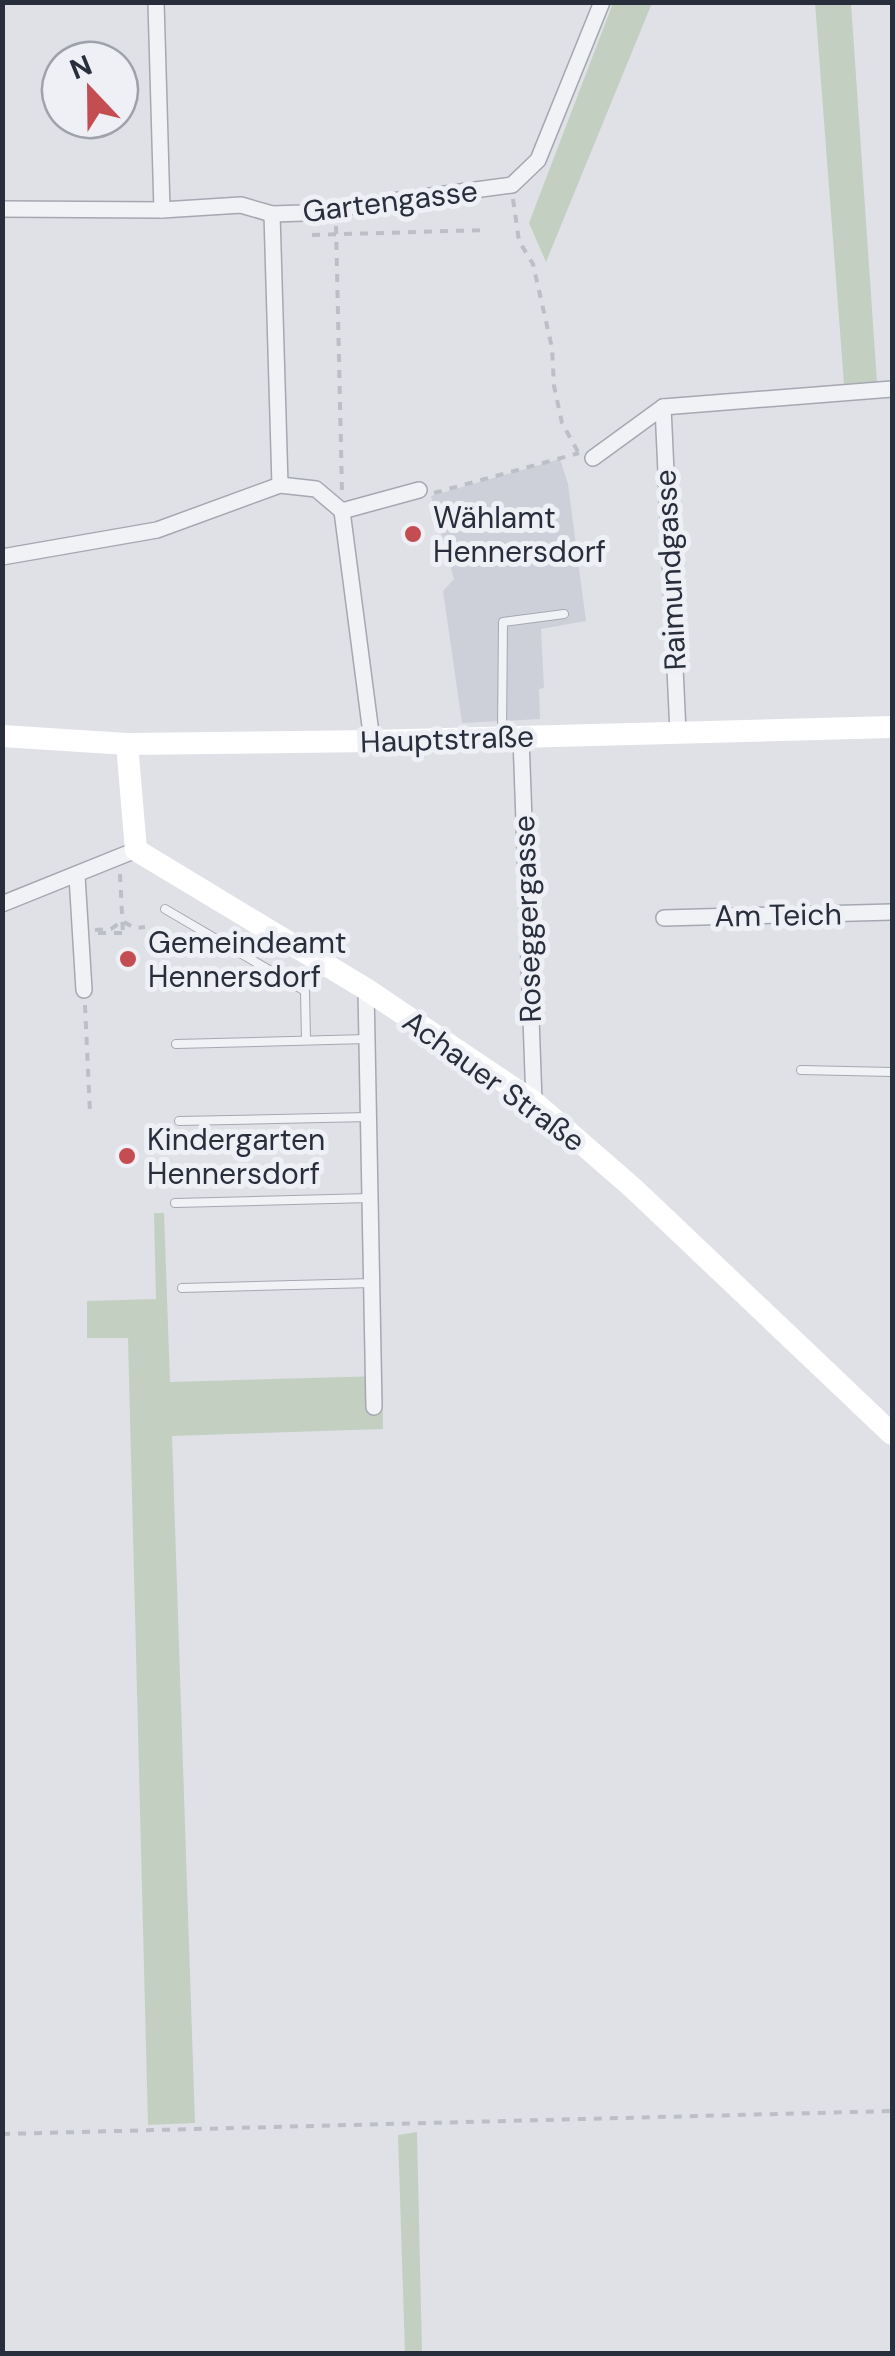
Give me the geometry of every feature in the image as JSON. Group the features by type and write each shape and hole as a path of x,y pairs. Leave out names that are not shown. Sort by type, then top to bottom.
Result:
{"street":[{"path":"156,2 162,210"},
{"name":"Gartengasse","path":"2,210 162,210 241,205 272,214 512,185 538,160 602,2"},
{"path":"272,214 280,485"},
{"path":"585,455 662,407 892,390"},
{"name":"Raimundgasse","path":"662,407 678,732"},
{"path":"2,557 158,530 280,485 316,489 342,512 372,742"},
{"path":"342,512 419,490"},
{"name":"Hauptstraße","path":"2,736 127,744 372,742 892,728"},
{"name":"Roseggergasse","path":"511,737 534,1102"},
{"path":"2,904 136,850 127,744"},
{"name":"Achauer Straße","path":"136,850 366,990 534,1102 633,1188 892,1434"},
{"path":"77,876 84,990"},
{"name":"Am Teich","path":"664,918 892,912"},
{"path":"366,990 374,1407"}],"lane":[{"path":"511,737 504,622 564,614"},
{"path":"165,909 305,991 306,1040"},
{"path":"176,1044 367,1038"},
{"path":"802,1070 892,1072"},
{"path":"179,1121 369,1117"},
{"path":"175,1203 370,1198"},
{"path":"182,1288 372,1283"}],"path":[{"path":"419,490 430,494 585,455 562,423 554,386 552,348 533,264 519,241 514,222 512,185"},
{"path":"334,209 342,512"},
{"path":"312,235 486,230"},
{"path":"120,874 122,932"},
{"path":"122,921 135,928"},
{"path":"111,929 122,921"},
{"path":"99,934 145,927"},
{"path":"81,932 122,932"},
{"path":"84,990 90,1112"},
{"path":"2,2134 892,2111"}],"shaded area":[{"path":"560,459 568,484 586,621 541,629 544,688 539,689 540,719 462,723 443,591 454,579 431,496"}],"green space":[{"path":"613,3 652,3 546,262 529,223"},
{"path":"815,3 851,3 877,382 844,384"},
{"path":"154,1213 164,1213 170,1382 382,1376 383,1429 172,1436 195,2123 148,2125 128,1338 87,1338 87,1301 156,1299"},
{"path":"417,2132 422,2353 405,2353 398,2135"}],"place":[{"name":"Wählamt Hennersdorf","path":"413,534"},
{"name":"Gemeindeamt Hennersdorf","path":"128,959"},
{"name":"Kindergarten Hennersdorf","path":"127,1156"}]}
